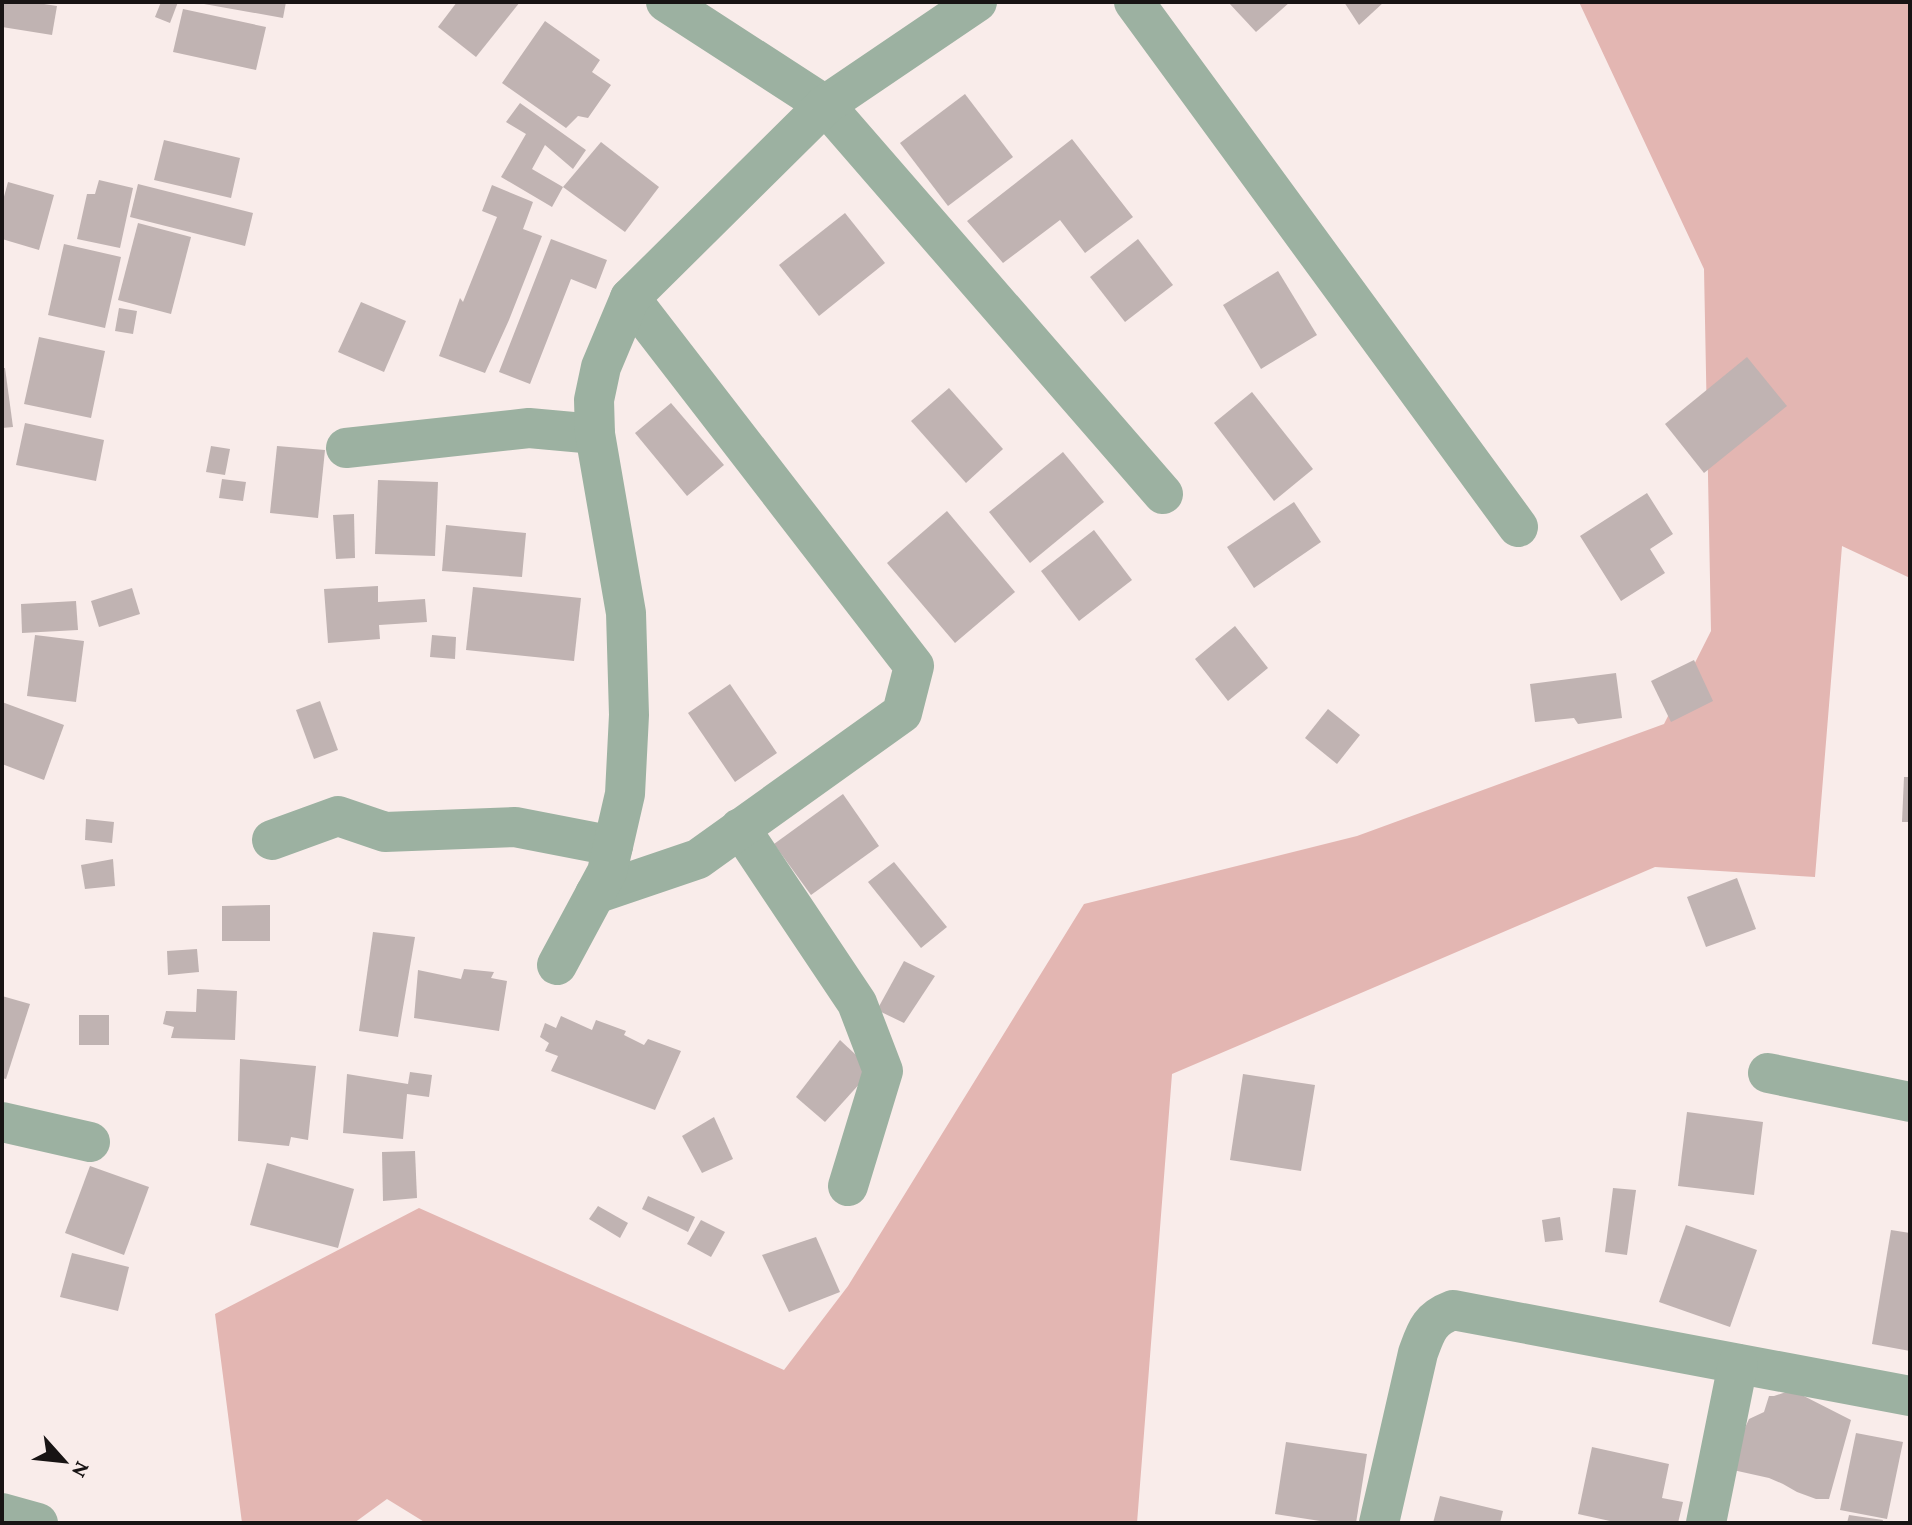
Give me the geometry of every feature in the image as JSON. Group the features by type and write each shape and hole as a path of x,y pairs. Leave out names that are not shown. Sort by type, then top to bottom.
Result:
{"street":[{"path":"666,2 825,105 1163,494"},
{"path":"557,965 607,872 625,794 629,715 626,613 595,434 594,400 601,367 630,298 825,105 977,2"},
{"path":"1134,2 1518,527"},
{"path":"595,894 698,859 902,713 914,666 630,298"},
{"path":"346,448 529,428 595,434"},
{"path":"272,840 338,816 385,832 515,827 613,846"},
{"path":"740,828 857,1003 883,1071 848,1186"},
{"path":"1768,1073 1910,1102"},
{"path":"2,1122 90,1142"},
{"path":"1379,1523 1418,1353 1427,1328 1439,1315 1453,1310 1910,1396"},
{"path":"1706,1523 1738,1364"},
{"path":"2,1513 38,1523"}],"shaded area":[{"path":"1579,2 1910,2 1910,578 1842,546 1815,877 1655,867 1172,1074 1137,1523 426,1523 387,1499 354,1523 242,1523 215,1314 419,1208 784,1370 848,1286 1084,904 1357,836 1664,724 1711,631 1704,269"}],"building":[{"path":"2,2 57,6 52,35 2,27"},
{"path":"161,2 178,2 170,23 155,17"},
{"path":"204,2 286,2 283,18"},
{"path":"457,2 520,2 476,57 438,27"},
{"path":"1228,2 1290,2 1256,32"},
{"path":"1344,2 1384,2 1359,25"},
{"path":"183,9 266,27 256,70 173,52"},
{"path":"545,21 600,60 592,72 611,85 588,118 578,116 566,128 502,83"},
{"path":"965,94 1013,157 948,206 900,143"},
{"path":"520,103 586,150 573,169 545,145 532,169 563,187 552,207 501,177 526,134 506,122"},
{"path":"1072,139 1133,217 1085,253 1060,220 1003,263 967,221"},
{"path":"164,140 240,158 231,198 154,180"},
{"path":"601,142 659,187 625,232 563,187"},
{"path":"99,180 133,188 120,248 77,239 87,194 95,194"},
{"path":"8,182 54,195 39,250 2,239 2,204"},
{"path":"138,184 253,213 245,246 130,217"},
{"path":"492,185 533,202 523,229 542,236 485,373 439,356 460,298 463,302 497,217 482,211"},
{"path":"845,213 885,263 819,316 779,265"},
{"path":"138,223 191,237 171,314 118,300"},
{"path":"551,239 607,260 596,289 571,279 530,384 499,372"},
{"path":"1138,239 1173,285 1125,322 1090,277"},
{"path":"64,244 121,257 105,328 48,315"},
{"path":"1278,271 1317,335 1261,369 1223,305"},
{"path":"361,302 406,321 384,372 338,352"},
{"path":"119,308 137,311 133,334 115,331"},
{"path":"39,337 105,351 91,418 24,404"},
{"path":"1747,357 1787,406 1704,473 1665,424"},
{"path":"2,368 5,368 13,427 2,428"},
{"path":"949,388 1003,449 966,483 911,421"},
{"path":"1252,392 1313,469 1274,501 1214,423"},
{"path":"671,403 724,465 687,496 635,433"},
{"path":"25,423 104,440 96,481 16,465"},
{"path":"211,446 230,449 225,475 206,472"},
{"path":"277,446 325,450 318,518 270,513"},
{"path":"1063,452 1104,502 1030,563 989,512"},
{"path":"222,479 246,482 243,501 219,498"},
{"path":"378,480 438,482 435,556 375,554"},
{"path":"1647,493 1673,534 1650,549 1665,573 1621,601 1580,536"},
{"path":"1294,502 1321,542 1254,588 1227,547"},
{"path":"947,511 1015,592 955,643 887,563"},
{"path":"354,514 355,558 336,559 333,515"},
{"path":"446,525 526,533 522,577 442,571"},
{"path":"1094,530 1132,580 1079,621 1041,571"},
{"path":"378,586 378,602 425,599 427,622 379,625 380,639 328,643 324,589"},
{"path":"473,587 581,598 574,661 466,650"},
{"path":"132,588 140,614 99,627 91,601"},
{"path":"76,601 78,630 22,633 21,604"},
{"path":"1235,626 1268,668 1228,701 1195,659"},
{"path":"35,635 84,641 76,702 27,696"},
{"path":"432,635 456,637 455,659 430,657"},
{"path":"1694,660 1713,701 1671,722 1651,681"},
{"path":"1616,673 1622,718 1578,724 1574,718 1535,722 1530,684"},
{"path":"730,684 777,753 735,782 688,713"},
{"path":"320,701 338,750 314,759 296,710"},
{"path":"2,702 64,725 44,780 2,764"},
{"path":"1328,709 1360,735 1337,764 1305,738"},
{"path":"1904,777 1910,777 1910,822 1902,822"},
{"path":"843,794 879,846 811,895 774,844"},
{"path":"86,819 114,822 112,843 85,840"},
{"path":"113,859 115,886 85,889 81,865"},
{"path":"894,862 947,927 921,948 868,882"},
{"path":"1737,878 1756,929 1706,947 1687,897"},
{"path":"270,905 270,941 222,941 222,906"},
{"path":"373,932 415,937 398,1037 359,1031"},
{"path":"197,949 199,972 168,975 167,951"},
{"path":"904,961 935,976 904,1023 877,1010"},
{"path":"464,969 494,972 491,978 507,981 499,1031 414,1018 418,970 461,979"},
{"path":"197,989 237,991 235,1040 171,1038 174,1027 163,1024 166,1011 196,1012"},
{"path":"2,996 30,1004 6,1079 2,1078"},
{"path":"79,1015 109,1015 109,1045 79,1045"},
{"path":"561,1016 592,1030 596,1020 626,1031 624,1035 644,1045 648,1039 681,1051 655,1110 551,1071 558,1056 545,1051 549,1043 540,1037 545,1023 556,1028"},
{"path":"840,1040 872,1070 825,1122 796,1097"},
{"path":"240,1059 316,1066 308,1140 291,1137 289,1146 238,1141"},
{"path":"410,1072 432,1075 429,1097 407,1094 403,1139 343,1133 347,1074 408,1084"},
{"path":"1243,1074 1315,1085 1301,1171 1230,1160"},
{"path":"1687,1112 1763,1122 1754,1195 1678,1186"},
{"path":"714,1117 733,1159 702,1173 682,1136"},
{"path":"415,1151 417,1198 383,1201 382,1152"},
{"path":"267,1163 354,1189 338,1248 250,1225"},
{"path":"90,1166 149,1187 124,1255 65,1233"},
{"path":"1613,1188 1636,1190 1627,1255 1605,1252"},
{"path":"648,1196 695,1217 688,1232 642,1209"},
{"path":"598,1206 628,1223 620,1238 589,1219"},
{"path":"1560,1217 1563,1240 1545,1242 1542,1220"},
{"path":"701,1220 725,1232 711,1257 687,1244"},
{"path":"1686,1225 1757,1250 1730,1327 1659,1302"},
{"path":"1891,1230 1910,1233 1910,1351 1872,1344"},
{"path":"816,1237 840,1292 789,1312 762,1255"},
{"path":"72,1253 129,1267 118,1311 60,1297"},
{"path":"1792,1390 1851,1420 1829,1499 1816,1499 1769,1478 1733,1470 1740,1439 1749,1419 1764,1412 1769,1396"},
{"path":"1856,1433 1903,1442 1887,1519 1840,1510"},
{"path":"1286,1442 1367,1454 1356,1523 1333,1523 1275,1514"},
{"path":"1592,1447 1669,1464 1662,1498 1683,1502 1678,1523 1619,1523 1578,1514"},
{"path":"1440,1496 1503,1511 1500,1523 1433,1523"},
{"path":"1849,1515 1883,1520 1882,1523 1847,1523"}]}
